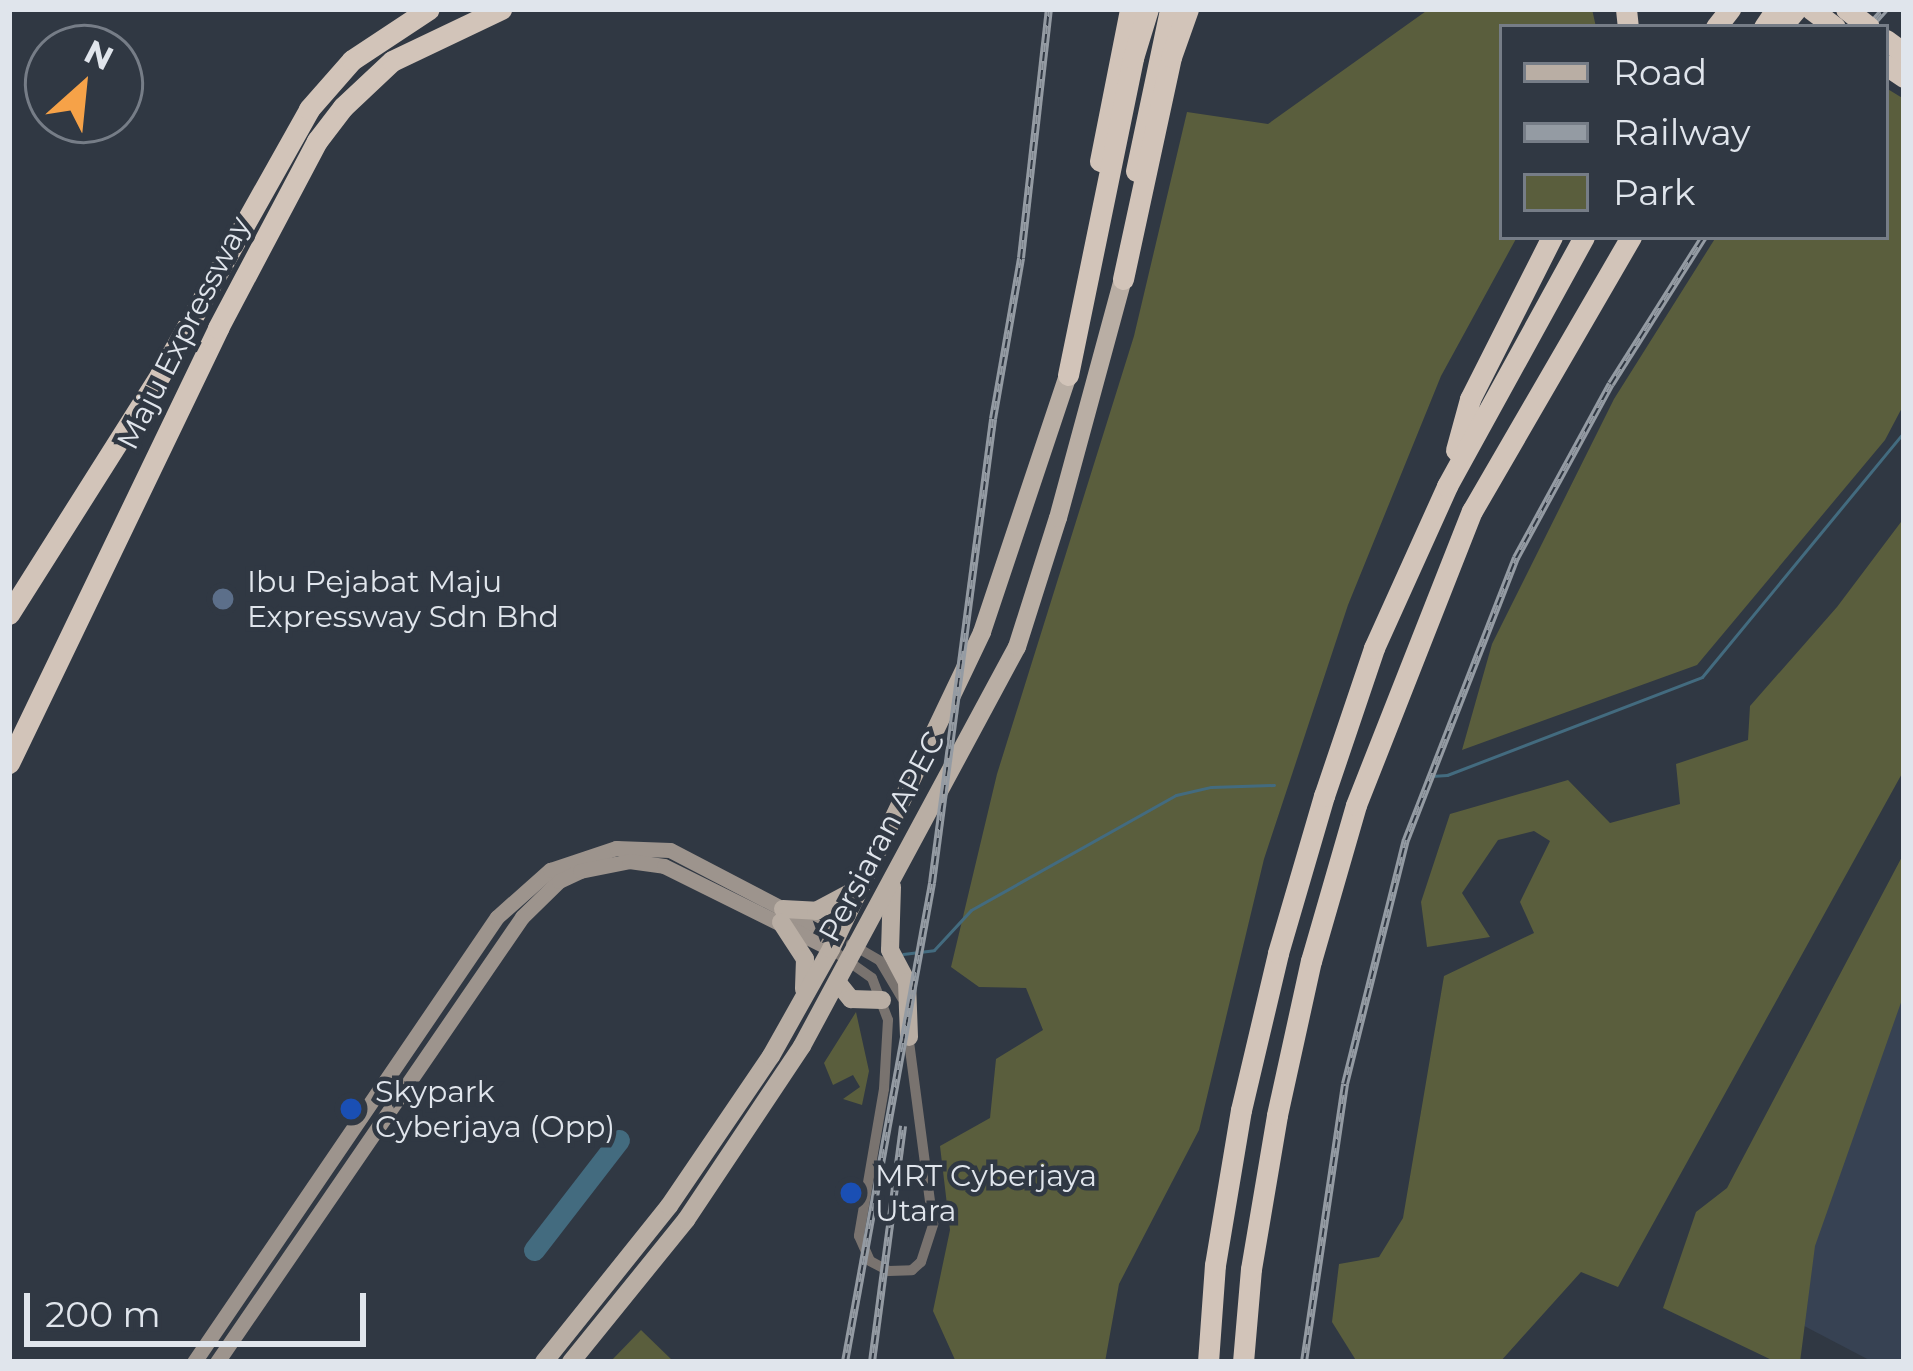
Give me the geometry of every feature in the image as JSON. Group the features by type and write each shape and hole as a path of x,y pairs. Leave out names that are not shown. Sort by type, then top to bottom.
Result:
{"highway":[{"name":"Maju Expressway","path":"9,614 160,375 309,110 352,60 429,9"},
{"name":"Maju Expressway","path":"9,763 218,328 317,141 358,91 392,61 500,9"},
{"path":"1068,375 1108,106 1130,9"},
{"path":"1068,375 1133,58 1148,9"},
{"path":"1124,279 1148,95 1170,9"},
{"path":"1124,279 1172,57 1188,9"},
{"path":"1447,486 1470,399 1550,240"},
{"path":"1208,1362 1215,1265 1241,1110 1278,953 1374,648 1447,486 1583,240"},
{"path":"1244,1362 1250,1269 1277,1115 1311,961 1356,805 1408,662 1472,511 1628,240"}],"main road":[{"name":"Persiaran APEC","path":"571,1362 686,1220 838,983 1017,647 1124,279"},
{"name":"Persiaran APEC","path":"544,1362 669,1206 771,1056 834,943 982,632 1068,375"},
{"path":"194,1362 497,917 526,886 575,859 640,846 685,856 834,943"},
{"path":"217,1362 522,917 560,881 580,871 629,861 664,866 782,916 816,911 862,886"},
{"path":"892,882 890,950 907,982 909,1037"},
{"path":"782,916 805,958 804,994"},
{"path":"838,983 851,999 882,1000"}],"street":[{"path":"834,943 880,961 900,988 933,1224 921,1262 912,1270 889,1271 870,1261 859,1236 887,1067 888,1020 872,978 854,953"}],"shaded area":[{"path":"1904,984 1904,1362 1873,1362 1739,1292"}],"green space":[{"path":"1429,9 1592,9 1595,24 1499,24 1499,240 1515,240 1441,376 1348,605 1264,859 1199,1130 1119,1284 1105,1362 956,1362 933,1311 950,1230 940,1146 990,1118 996,1059 1043,1030 1026,988 979,987 951,967 997,774 1134,336 1187,112 1268,124"},
{"path":"1889,90 1904,99 1904,404 1885,440 1697,665 1462,750 1492,644 1614,399 1714,240 1889,240"},
{"path":"1904,518 1904,770 1618,1287 1581,1272 1500,1362 1357,1362 1332,1322 1339,1264 1379,1257 1403,1218 1444,976 1534,933 1520,902 1550,841 1534,831 1498,840 1462,893 1490,937 1427,947 1421,902 1450,814 1568,780 1610,823 1680,804 1676,764 1748,740 1750,706 1837,607"},
{"path":"1904,853 1904,994 1815,1246 1800,1362 1776,1362 1663,1308 1696,1212 1727,1188"},
{"path":"856,1012 869,1071 862,1105 843,1099 860,1087 853,1075 833,1085 824,1063"},
{"path":"641,1330 674,1362 610,1362"}],"waterway":[{"path":"1431,776 1447,775 1702,677 1904,432"},
{"path":"903,954 934,950 971,910 1176,795 1211,787 1274,785"},
{"path":"534,1250 619,1140"}],"railway":[{"path":"845,1362 932,883 993,419 1021,258 1049,9"},
{"path":"1872,24 1885,9"},
{"path":"1304,1362 1345,1084 1406,840 1516,558 1611,384 1702,240"},
{"path":"872,1362 903,1126"}],"place":[{"name":"Ibu Pejabat Maju Expressway Sdn Bhd","path":"223,599"},
{"name":"Skypark Cyberjaya (Opp)","path":"351,1109"},
{"name":"MRT Cyberjaya Utara","path":"851,1193"}]}
